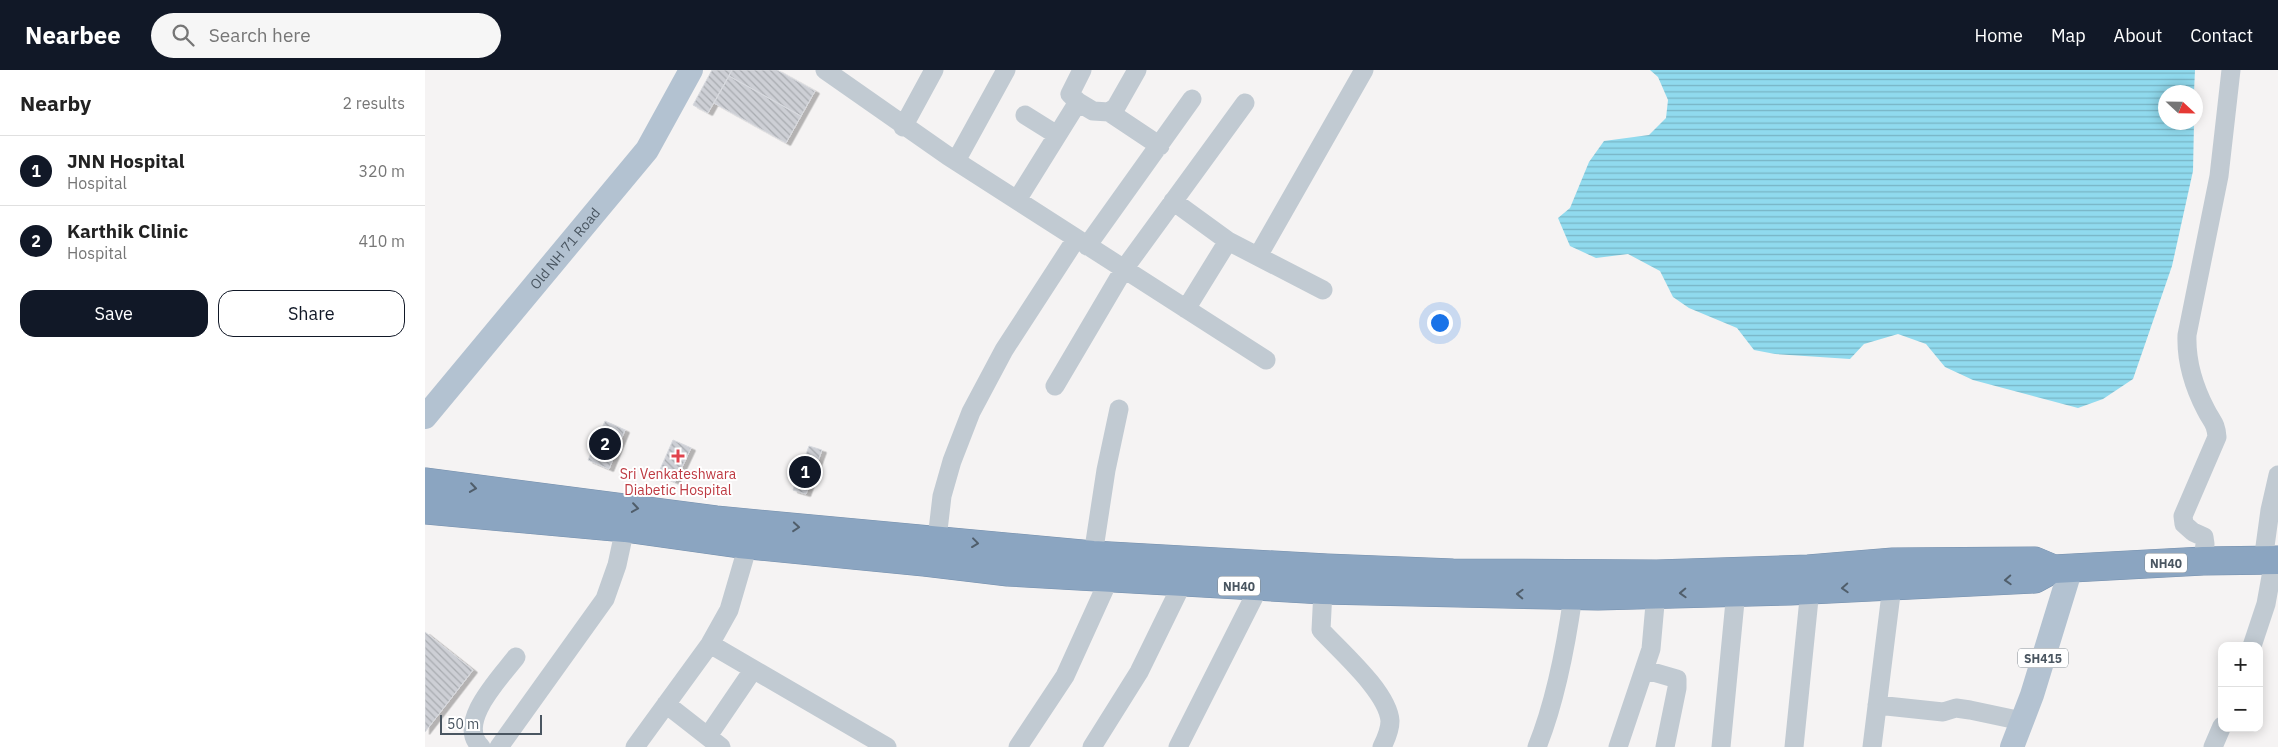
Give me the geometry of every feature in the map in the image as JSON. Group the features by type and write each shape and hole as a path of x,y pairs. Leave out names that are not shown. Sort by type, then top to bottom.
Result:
{"highway":[{"name":"NH40","path":"425,482 522,507 625,528 743,537 1336,568 1547,574 1727,573 1902,562 2035,561 2062,568 2203,561 2272,561"},
{"name":"NH40","path":"425,510 522,507 743,537"},
{"name":"NH40","path":"929,546 1008,572 1323,590 1451,591 1573,596 1892,586 2035,579 2062,568"}],"main road":[{"name":"Old NH 71 Road","path":"425,398 638,144 678,70"},
{"name":"Old NH 71 Road","path":"425,417 647,150 691,70"},
{"name":"SH415","path":"2013,747 2022,721 2062,568"}],"street":[{"path":"825,70 956,162 1266,360"},
{"path":"903,126 934,70"},
{"path":"956,162 1006,70"},
{"path":"1082,70 1070,94 1078,102 1093,111 1109,112 1160,146"},
{"path":"1109,112 1116,107 1137,70"},
{"path":"1259,256 1364,70"},
{"path":"2203,561 2204,537 2193,532 2184,524 2183,516 2217,438 2217,425 2207,411 2189,368 2186,356 2187,335 2219,176 2231,70"},
{"path":"929,546 952,461 971,412 1004,350 1082,242 1160,146 1192,99"},
{"path":"1017,200 1078,102"},
{"path":"1055,386 1124,269 1245,103"},
{"path":"1025,115 1057,135"},
{"path":"1173,201 1228,241 1323,290"},
{"path":"1187,309 1228,241"},
{"path":"1093,555 1105,470 1119,409"},
{"path":"2253,642 2267,604 2272,561 2270,510 2278,475"},
{"path":"499,747 605,599 617,565 625,528"},
{"path":"635,747 710,644 729,610 743,537"},
{"path":"1018,747 1065,676 1109,579"},
{"path":"1092,747 1139,672 1183,582"},
{"path":"1873,747 1892,586"},
{"path":"1178,747 1259,587"},
{"path":"1794,747 1810,589"},
{"path":"1323,590 1321,630 1373,687 1387,707 1390,722 1387,737 1382,747"},
{"path":"1721,747 1736,591"},
{"path":"1618,747 1646,670 1655,628 1656,594"},
{"path":"1537,747 1544,729 1565,645 1573,596"},
{"path":"710,644 887,747"},
{"path":"481,747 475,741 472,731 473,719 478,708 516,656"},
{"path":"666,704 715,741 753,670"},
{"path":"1646,670 1677,679 1677,688 1665,747"},
{"path":"1877,706 1943,712 1956,708 2022,721"},
{"path":"2213,747 2219,732"}],"water":[{"path":"1650,70 2195,70 2194,85 2158,85 2158,130 2194,130 2193,171 2172,266 2133,379 2103,399 2078,408 1973,380 1945,367 1926,344 1898,334 1864,344 1850,359 1775,354 1754,350 1737,328 1689,308 1673,297 1660,271 1628,254 1596,258 1570,246 1558,218 1570,208 1589,162 1604,141 1649,135 1666,118 1668,100 1658,77"}],"building":[{"path":"712,70 732,70 708,113 693,105"},
{"path":"732,70 777,70 815,91 801,116 729,76"},
{"path":"729,76 801,116 786,143 714,103"},
{"path":"605,421 625,430 609,469 588,460"},
{"path":"673,440 691,448 675,482 658,474"},
{"path":"809,446 822,450 806,494 793,490"},
{"path":"425,632 473,670 425,732"}],"place":[{"name":"Karthik Clinic","path":"605,444"},
{"name":"Sri Venkateshwara Diabetic Hospital","path":"678,456"},
{"name":"JNN Hospital","path":"805,472"}]}
